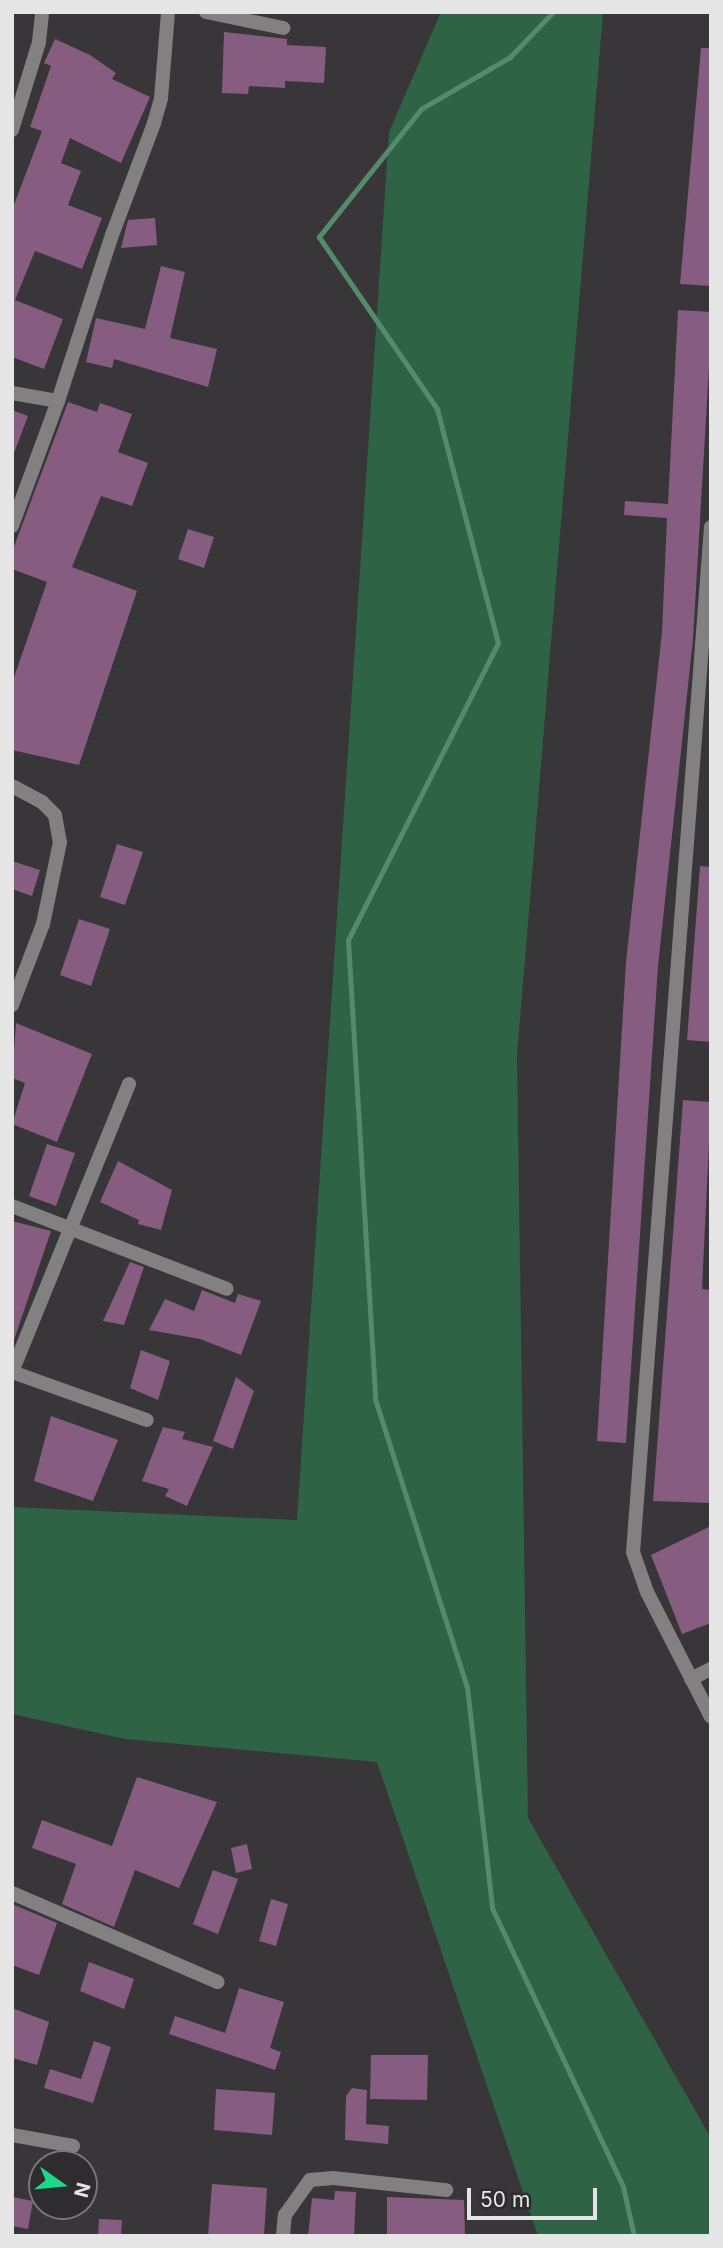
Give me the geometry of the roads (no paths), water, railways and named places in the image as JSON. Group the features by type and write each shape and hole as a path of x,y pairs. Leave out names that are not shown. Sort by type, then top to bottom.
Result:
{"street":[{"path":"12,130 35,54 42,12"},
{"path":"12,526 58,401 111,235 155,122 161,98 168,12"},
{"path":"206,12 283,29"},
{"path":"12,393 58,401"},
{"path":"711,527 633,1517 633,1552 647,1592 711,1717"},
{"path":"12,786 42,802 55,815 60,842 43,924 12,1005"},
{"path":"129,1084 68,1226 12,1372 147,1420"},
{"path":"12,1206 227,1289"},
{"path":"691,1679 711,1669"},
{"path":"12,1893 218,1982"},
{"path":"12,2135 73,2146"},
{"path":"283,2236 285,2215 310,2180 332,2178 446,2190"}],"waterway":[{"path":"553,12 510,57 421,109 319,237 437,409 498,643 348,940 375,1399 467,1687 492,1908 623,2187 634,2236"}]}
